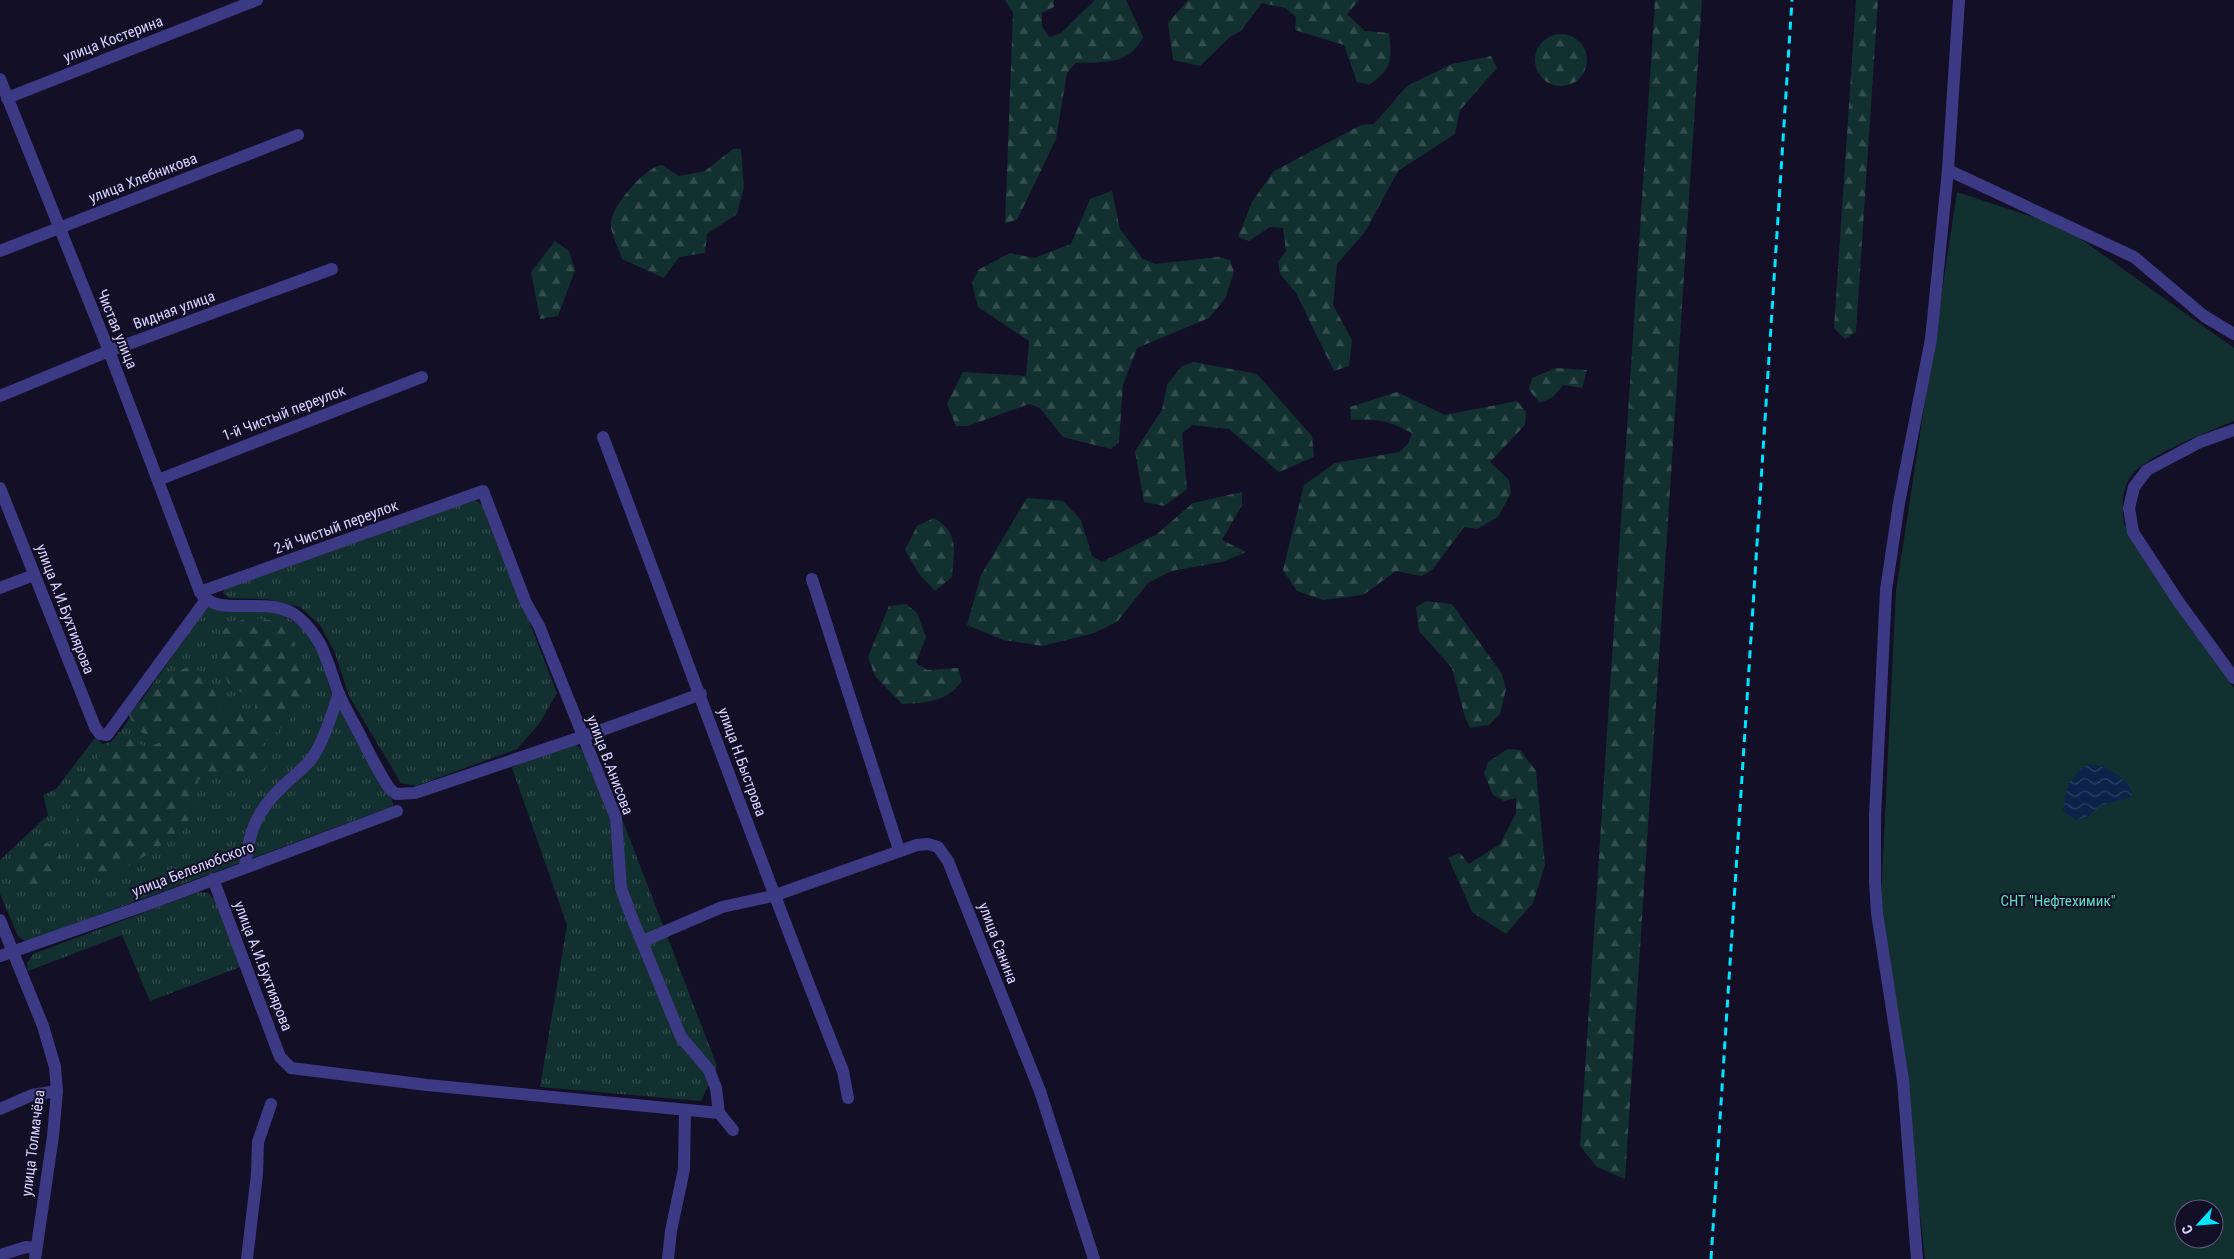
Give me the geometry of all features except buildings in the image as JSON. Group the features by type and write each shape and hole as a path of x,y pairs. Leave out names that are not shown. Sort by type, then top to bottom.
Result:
{"street":[{"name":"улица Костерина","path":"6,102 258,0"},
{"path":"1917,1259 1903,1080 1877,913 1875,816 1886,590 1899,503 1931,339 1948,170 1959,0"},
{"name":"Чистая улица","path":"0,79 6,102 109,351 203,597"},
{"name":"улица Хлебникова","path":"0,251 298,135"},
{"path":"1948,170 2134,257 2204,316 2234,334"},
{"name":"Видная улица","path":"0,396 109,351 332,269"},
{"name":"1-й Чистый переулок","path":"158,480 422,377"},
{"path":"2234,430 2200,442 2147,470 2134,487 2128,508 2132,532 2178,602 2234,678"},
{"name":"улица Н.Быстрова","path":"603,437 700,694 773,896 843,1070 848,1098"},
{"name":"улица А.И.Бухтиярова","path":"0,488 95,728 100,734 107,735 203,597"},
{"name":"2-й Чистый переулок","path":"203,597 483,491"},
{"name":"улица В.Анисова","path":"483,491 616,818 621,888 680,1037 709,1070 716,1088 719,1113"},
{"path":"0,588 34,575"},
{"path":"812,579 899,850"},
{"path":"203,597 218,606 272,605 292,612 310,627 323,646 339,694 383,779 396,794 416,793 700,694"},
{"path":"245,866 248,843 256,820 267,801 310,760 319,746 339,694"},
{"name":"улица Белелюбского","path":"0,956 397,811"},
{"name":"улица Санина","path":"643,940 722,907 773,896 899,850 928,844 938,847 948,861 1040,1091 1094,1259"},
{"name":"улица А.И.Бухтиярова","path":"213,879 284,1064 299,1070 427,1085 685,1110"},
{"name":"улица Толмачёва","path":"0,920 43,1026 55,1066 58,1091 35,1253"},
{"path":"0,1109 32,1096 58,1091"},
{"path":"247,1259 258,1174 258,1142 271,1104"},
{"path":"668,1259 671,1231 684,1169 685,1110 719,1113 733,1130"},
{"path":"0,1255 26,1247 35,1253"}],"green space":[{"path":"1005,0 1054,0 1054,7 1042,13 1042,26 1049,37 1061,33 1095,0 1126,0 1143,37 1131,53 1123,57 1106,62 1076,63 1067,73 1056,139 1017,220 1005,223 1013,13"},
{"path":"1188,0 1359,0 1347,14 1365,31 1389,33 1391,50 1389,63 1383,74 1369,85 1357,82 1344,45 1295,30 1296,17 1285,8 1262,3 1241,31 1230,37 1200,66 1173,60 1168,23"},
{"path":"1655,0 1702,0 1625,1179 1597,1167 1580,1146"},
{"path":"1856,0 1878,0 1856,332 1845,339 1834,328"},
{"path":"1556,34 1566,34 1580,41 1587,55 1587,65 1580,79 1566,86 1556,86 1546,82 1539,75 1535,65 1535,55 1539,45 1546,38"},
{"path":"1491,56 1497,68 1460,110 1455,134 1398,171 1365,232 1337,264 1333,305 1352,340 1349,366 1334,371 1296,293 1280,274 1278,262 1286,251 1283,228 1270,227 1249,241 1238,237 1252,202 1274,171 1361,125 1374,124 1407,86 1452,64"},
{"path":"733,149 741,149 744,187 737,214 707,234 705,253 679,257 664,278 622,259 613,235 611,221 624,196 639,179 655,167 662,165 679,176 705,171"},
{"path":"1112,191 1120,229 1143,259 1155,264 1218,257 1230,260 1234,272 1225,299 1209,318 1137,348 1123,385 1119,442 1111,449 1063,437 1040,408 1029,404 968,426 956,426 947,404 963,372 1026,376 1029,341 978,307 972,283 978,270 1010,253 1034,258 1071,244 1090,199"},
{"name":"СНТ \"Нефтехимик\"","path":"1957,192 2064,227 2234,348 2234,421 2179,444 2139,468 2131,476 2125,487 2123,505 2124,524 2234,688 2234,1259 1925,1259 1914,1161 1880,918 1896,591"},
{"path":"555,241 569,251 575,270 558,316 540,319 531,272"},
{"path":"1194,362 1257,374 1312,436 1314,457 1279,472 1229,429 1192,425 1182,433 1187,489 1164,506 1144,502 1135,451 1162,410 1167,385 1182,366"},
{"path":"1556,368 1587,370 1582,388 1563,385 1553,397 1540,403 1529,390 1532,378"},
{"path":"1397,392 1445,415 1517,401 1526,412 1525,425 1490,462 1509,480 1511,493 1498,517 1477,529 1464,527 1432,570 1421,576 1396,571 1363,595 1323,600 1297,591 1283,570 1304,485 1335,463 1399,452 1408,444 1412,433 1397,426 1383,421 1351,420 1350,407"},
{"path":"1242,492 1242,505 1222,540 1246,552 1222,562 1171,571 1148,583 1117,622 1094,633 1043,646 1003,640 967,625 981,575 1027,498 1063,501 1081,520 1092,556 1102,562 1157,534 1193,503"},
{"path":"475,500 484,506 557,693 539,724 517,749 416,786 401,783 349,696 335,653 320,625 300,607 265,599 229,598 223,593 225,588"},
{"path":"934,518 948,530 954,544 952,577 935,591 919,574 905,550 917,526"},
{"path":"1426,601 1452,604 1502,674 1506,689 1500,714 1489,725 1470,728 1465,717 1452,668 1419,631 1416,607"},
{"path":"906,604 917,613 926,637 916,663 927,670 958,668 962,681 950,693 928,702 902,704 875,676 868,657 889,606"},
{"path":"207,605 278,611 304,629 319,649 330,690 377,777 392,800 393,806 26,942 18,936 0,894 0,860 48,815 43,795 56,789 95,738 103,744 114,741"},
{"path":"248,617 269,620 292,628 295,649 311,682 299,711 260,747 267,766 259,772 225,771 198,780 197,803 183,831 120,872 101,878 77,855 77,814 70,796 75,787 119,732 147,748 163,741 135,730 128,713 165,678 191,665 207,676 224,714 255,711 255,701 229,685 217,654 220,631"},
{"path":"576,745 586,751 619,811 717,1066 701,1101 540,1087 567,925 512,768 525,760"},
{"path":"1508,749 1520,750 1536,771 1545,865 1533,903 1506,934 1472,912 1448,857 1460,853 1469,864 1500,844 1516,813 1516,798 1504,801 1493,795 1484,773 1488,762"},
{"path":"34,842 44,842 56,849 63,861 63,871 56,883 44,890 34,890 26,886 19,879 15,871 15,861 19,853 26,846"},
{"path":"199,892 208,893 216,901 243,966 150,1001 122,935 28,971 27,963 33,954"}],"water":[{"path":"2089,764 2109,770 2123,779 2131,790 2132,797 2101,805 2088,816 2076,820 2063,811 2066,796 2073,778 2082,768"}],"railway":[{"path":"1711,1259 1792,0"}]}
